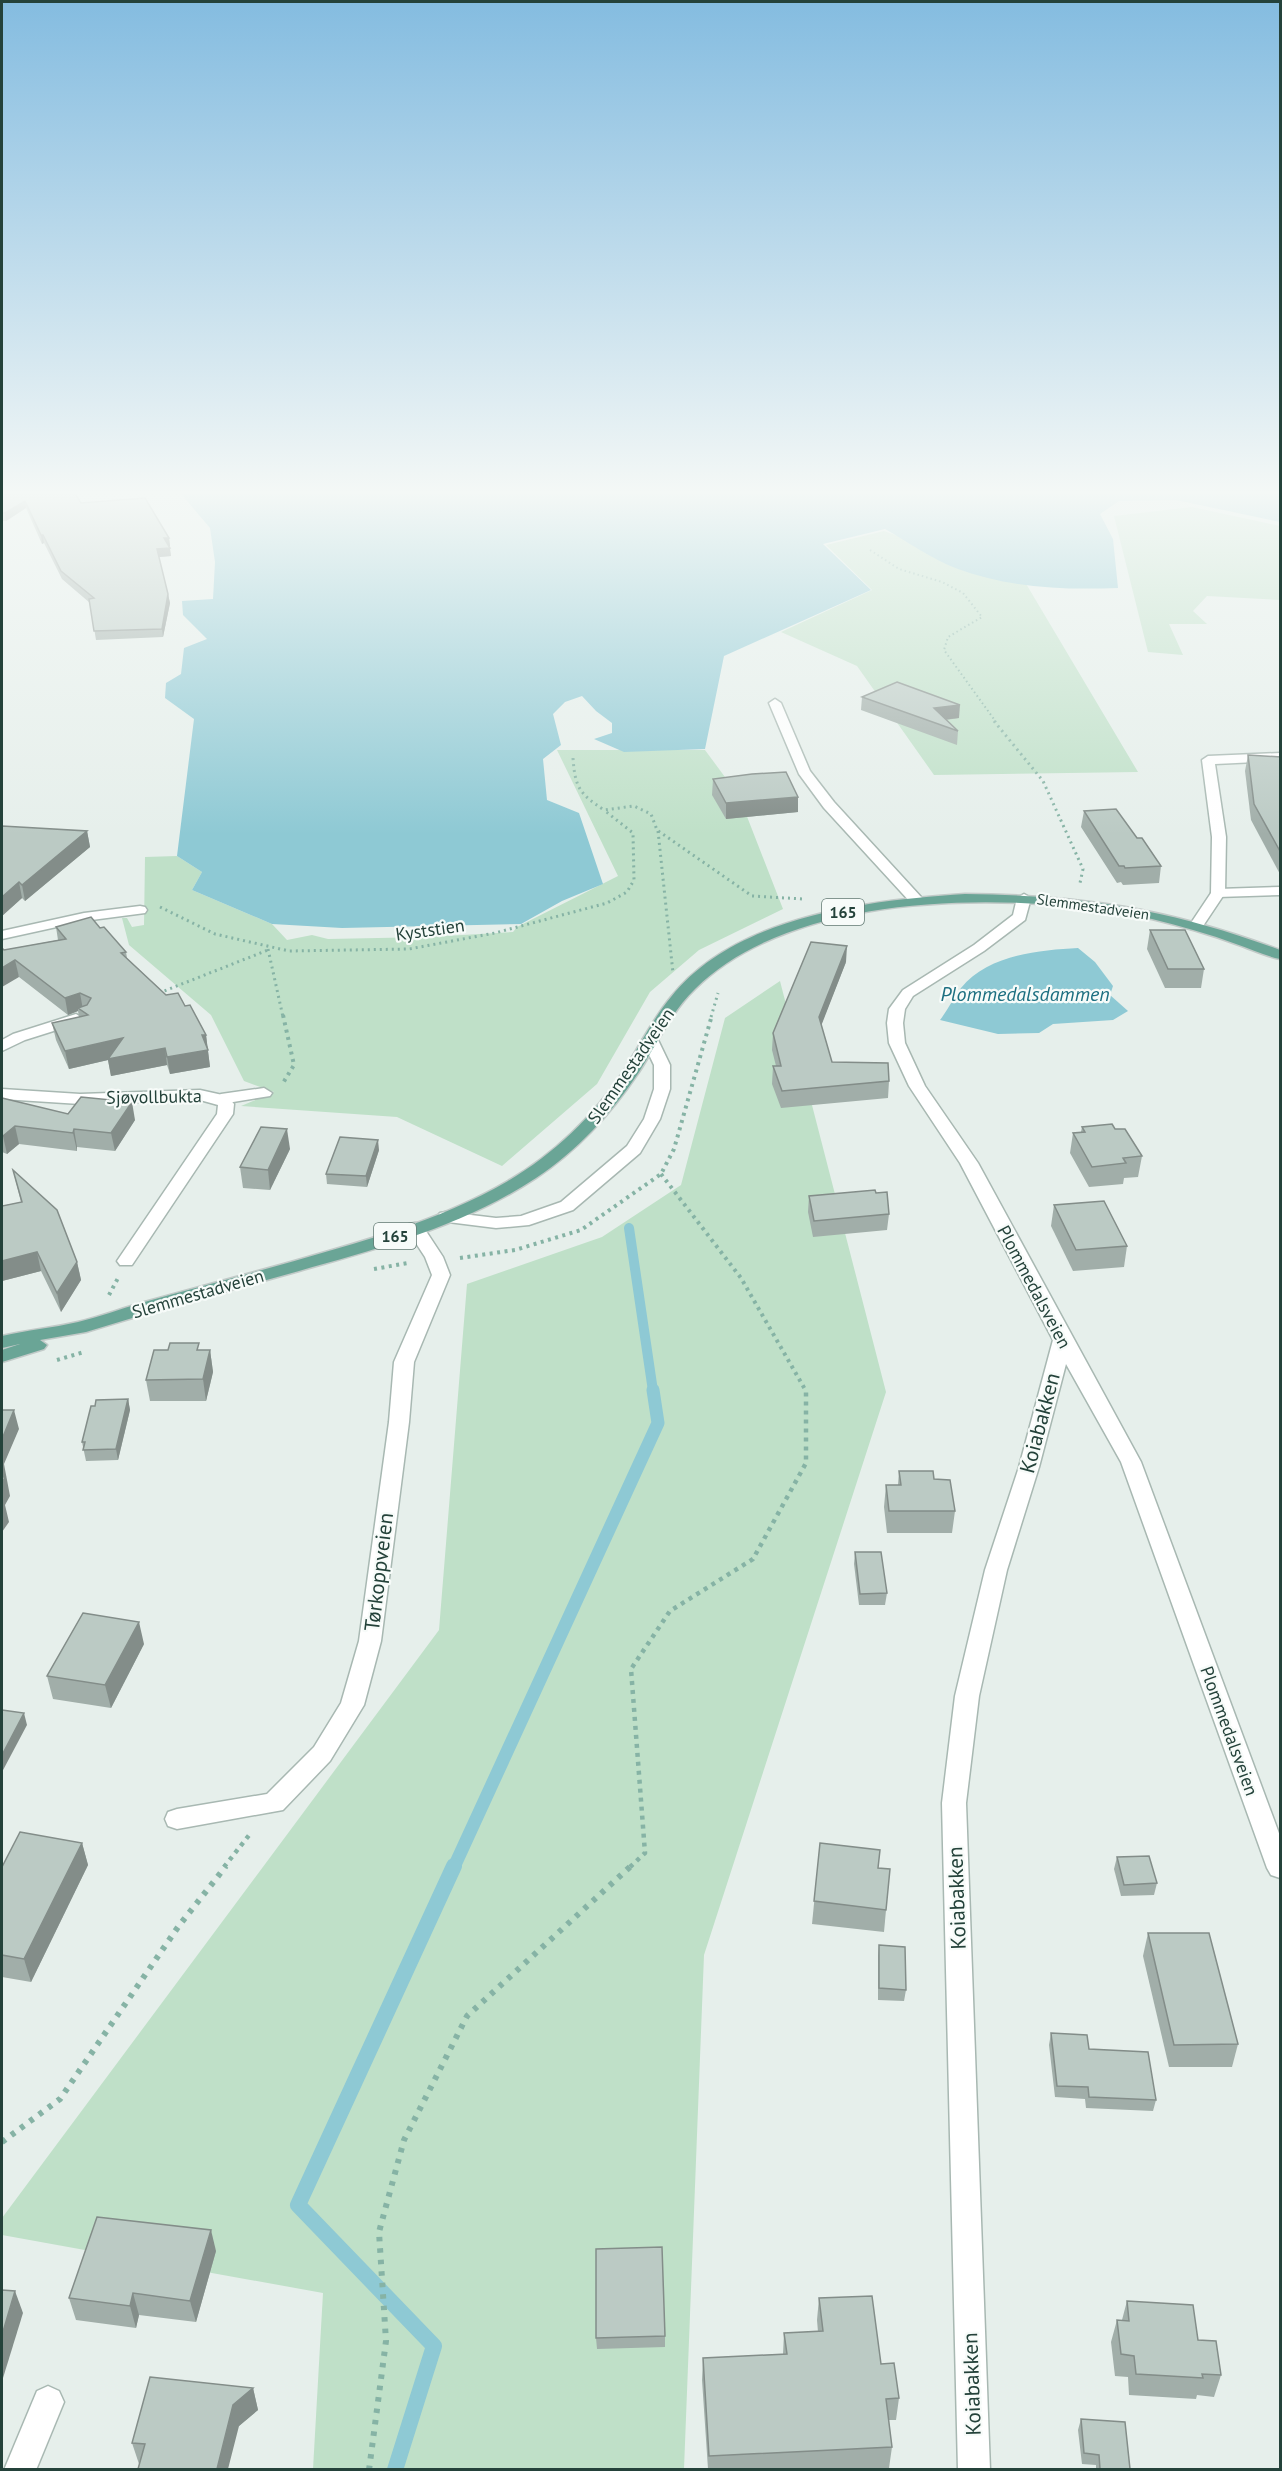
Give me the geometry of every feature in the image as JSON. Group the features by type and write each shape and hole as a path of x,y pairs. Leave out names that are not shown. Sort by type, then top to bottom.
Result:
{"main road":[{"name":"Slemmestadveien","path":"2,1356 71,1330 275,1273 415,1228 446,1217 510,1187 569,1146 603,1112 676,1000 695,980 717,963 774,934 851,910 917,901 1024,898 1130,910 1196,926 1281,955"},
{"name":"Slemmestadveien","path":"2,1342 31,1335 71,1330"}],"street":[{"path":"776,703 804,771 829,805 917,901"},
{"path":"1196,926 1218,893 1219,837 1208,760 1281,757"},
{"path":"1218,893 1281,891"},
{"name":"Plommedalsveien","path":"1024,898 1020,917 979,948 908,993 897,1009 895,1023 897,1043 917,1086 969,1163 1063,1341 1131,1462 1281,1868"},
{"path":"2,935 84,917 140,910"},
{"path":"2,1046 19,1038 84,1017"},
{"path":"446,1217 496,1223 522,1221 567,1206 633,1149 652,1119 662,1089 662,1065 650,1040"},
{"path":"221,1099 264,1093"},
{"name":"Sjøvollbukta","path":"2,1094 80,1099 200,1095 221,1099 226,1104 225,1114 126,1261"},
{"name":"Tørkoppveien","path":"274,1803 322,1754 352,1705 370,1641 399,1422 404,1362 441,1275 434,1257 415,1228"},
{"name":"Koiabakken","path":"974,2469 954,1803 967,1696 996,1570 1029,1467 1063,1341"},
{"path":"177,1819 274,1803"},
{"path":"20,2469 48,2402"}],"path":[{"path":"972,604 982,617 948,637 944,650 978,700 1043,781 1083,869 1082,884 1065,882 1057,891 1056,901"},
{"name":"Kyststien","path":"140,910 160,907 215,934 289,951 409,949 495,933 607,903 627,892 634,879 633,833 579,794 574,780 573,758"},
{"path":"604,810 634,806 651,814 657,830 676,1000"},
{"path":"657,830 752,896 811,899"},
{"path":"158,994 268,948 294,1065 283,1084 264,1093"},
{"path":"371,1269 434,1257 469,1258 515,1250 582,1230 661,1174 674,1149 720,987"},
{"path":"369,2469 386,2341 379,2232 404,2140 467,2016 645,1853 631,1669 670,1611 753,1559 806,1463 806,1388 741,1278 661,1174"},
{"path":"2,2142 60,2099 178,1927 274,1803"}],"green space":[{"path":"841,604 1038,604 1138,772 934,775 857,666 781,632"},
{"path":"1136,604 1199,604 1193,611 1207,624 1169,624 1183,655 1148,652"},
{"path":"557,750 705,750 739,796 783,909 699,950 650,992 597,1084 502,1166 397,1117 241,1106 274,1092 244,1081 211,1015 129,945 122,918 127,918 132,927 144,925 145,857 177,856 202,872 192,890 272,924 287,940 312,935 328,939 513,932 517,927 618,876"},
{"path":"780,981 886,1392 704,1955 684,2469 313,2469 323,2293 2,2235 2,2218 439,1630 467,1284 602,1237 681,1185 725,1018"}],"water":[{"path":"182,604 839,604 724,656 705,749 624,752 594,739 612,733 612,723 582,696 565,702 553,714 561,745 543,759 547,800 579,813 603,884 562,901 521,924 342,928 272,924 192,890 202,872 177,856 194,719 165,698 166,683 181,674 184,648 207,639 183,615"},
{"name":"Plommedalsdammen","path":"1078,948 1095,962 1113,986 1110,995 1128,1011 1113,1020 1053,1024 1039,1033 998,1034 940,1020 961,988 985,968 1015,956 1047,950"}],"building":[{"path":"90,604 166,604 162,629 94,631"},
{"path":"897,682 960,705 934,708 958,731 862,697"},
{"path":"1248,755 1281,757 1281,853 1254,804"},
{"path":"786,772 798,797 726,803 713,779 752,774"},
{"path":"1116,809 1137,838 1142,838 1161,866 1125,868 1119,866 1084,811"},
{"path":"2,826 87,831 22,885 19,882 2,897"},
{"path":"91,917 100,928 104,927 126,952 121,953 166,995 178,993 185,1006 190,1005 206,1035 202,1035 208,1050 167,1057 165,1048 108,1059 123,1038 65,1051 52,1023 88,1015 78,1008 87,1005 91,998 80,993 65,998 15,960 2,968 2,948 4,950 66,939 56,927"},
{"path":"1150,930 1185,930 1204,969 1168,969"},
{"path":"811,942 847,946 819,1017 832,1062 888,1063 889,1081 782,1091 773,1066 781,1066 773,1033"},
{"path":"81,1097 132,1102 111,1133 74,1129 73,1133 15,1126 2,1135 2,1098 68,1114"},
{"path":"1112,1124 1115,1129 1125,1129 1142,1156 1123,1158 1126,1163 1092,1167 1073,1133 1085,1132 1082,1127"},
{"path":"261,1127 287,1129 268,1170 240,1167"},
{"path":"340,1137 378,1140 366,1176 326,1174"},
{"path":"13,1170 57,1210 77,1262 57,1293 37,1252 2,1261 2,1206 22,1202"},
{"path":"875,1190 876,1193 887,1192 889,1214 814,1221 809,1196"},
{"path":"1104,1201 1127,1246 1076,1250 1054,1205"},
{"path":"170,1343 199,1343 197,1350 210,1350 203,1379 146,1380 154,1350 168,1350"},
{"path":"128,1399 116,1449 83,1450 85,1442 82,1442 91,1406 95,1406 96,1400"},
{"path":"2,1410 14,1410 2,1439"},
{"path":"899,1471 933,1471 934,1479 950,1480 955,1511 889,1511 886,1485 901,1485"},
{"path":"855,1552 881,1552 887,1593 860,1594"},
{"path":"83,1613 139,1622 105,1685 47,1676"},
{"path":"2,1710 24,1713 2,1755"},
{"path":"20,1832 82,1843 24,1959 2,1955 2,1867"},
{"path":"820,1843 880,1850 878,1868 890,1869 886,1910 814,1901"},
{"path":"1149,1856 1157,1883 1124,1885 1117,1857"},
{"path":"1148,1933 1209,1933 1238,2044 1174,2045"},
{"path":"879,1945 905,1947 906,1990 879,1988"},
{"path":"1051,2033 1087,2035 1089,2049 1148,2052 1156,2100 1089,2097 1088,2087 1057,2086"},
{"path":"97,2217 211,2230 190,2301 133,2293 130,2306 69,2298"},
{"path":"662,2247 665,2336 596,2338 596,2249"},
{"path":"2,2290 15,2291 2,2335"},
{"path":"872,2296 881,2364 894,2363 899,2398 886,2399 892,2447 709,2456 703,2358 787,2354 784,2333 823,2331 819,2298"},
{"path":"1127,2301 1193,2305 1198,2340 1216,2341 1221,2375 1202,2374 1203,2378 1136,2374 1134,2356 1121,2354 1117,2320 1129,2321"},
{"path":"150,2377 253,2388 233,2405 217,2469 138,2469 145,2444 132,2443"},
{"path":"1081,2419 1125,2422 1130,2469 1100,2469 1099,2455 1084,2453"}],"waterway":[{"path":"629,1228 653,1391"},
{"path":"454,1867 658,1423 653,1390"},
{"path":"395,2470 434,2346 298,2205 454,1866"}]}
